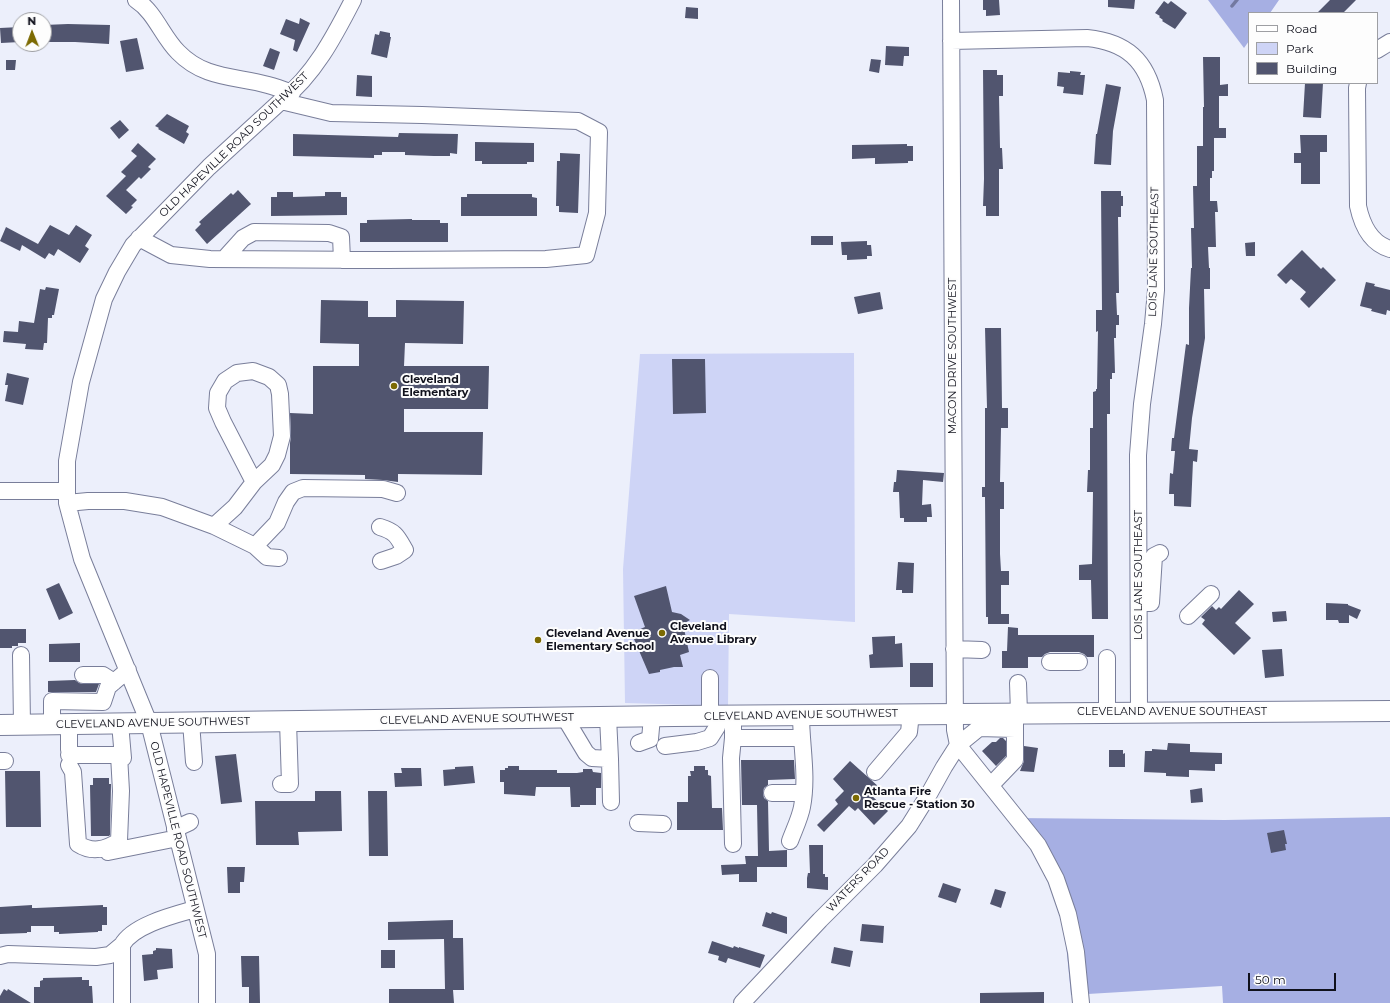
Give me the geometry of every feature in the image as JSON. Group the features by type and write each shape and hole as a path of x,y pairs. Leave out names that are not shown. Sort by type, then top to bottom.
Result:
{"main road":[{"name":"CLEVELAND AVENUE SOUTHEAST","path":"954,713 1012,717 1050,707 1079,707 1107,712 1390,711"},
{"name":"CLEVELAND AVENUE SOUTHWEST","path":"0,725 954,713"}],"street":[{"path":"136,0 144,5 178,52 197,67 225,77 268,85 286,97 331,113 578,121 599,132 597,214 586,255 546,259 224,259 171,255 139,238"},
{"name":"OLD HAPEVILLE ROAD SOUTHWEST","path":"207,1003 207,954 149,723 82,559 67,497 67,461 80,382 104,299 117,272 133,245 209,167 286,97 319,61 340,26 353,0"},
{"name":"MACON DRIVE SOUTHWEST","path":"951,0 954,713 958,745"},
{"name":"LOIS LANE SOUTHEAST","path":"951,41 1102,39 1118,45 1132,55 1145,69 1152,86 1155,100 1156,290 1142,404 1138,455 1139,712"},
{"path":"1378,49 1390,42"},
{"path":"1358,84 1358,206 1360,220 1366,231 1382,247 1390,249"},
{"path":"224,259 243,238 254,232 329,233 341,237 342,260"},
{"path":"214,526 234,507 254,482 272,465 277,455 282,436 280,394 278,385 269,377 253,371 237,373 225,381 218,393 217,408 254,482"},
{"path":"255,546 277,523 286,502 293,492 303,488 383,489 397,492"},
{"path":"0,491 95,501 125,501 162,507 214,526 255,546 267,557 279,558"},
{"path":"380,527 391,530 398,537 405,550 396,556 381,560"},
{"path":"1139,603 1151,603 1154,556 1160,553"},
{"path":"1188,616 1211,594"},
{"path":"954,649 982,650"},
{"path":"21,655 22,725"},
{"path":"1107,658 1107,712"},
{"path":"1050,662 1079,662"},
{"path":"123,758 112,723 103,702 108,687 128,670"},
{"path":"83,675 103,675 114,682"},
{"path":"710,678 720,716 733,738 731,758 733,844"},
{"path":"991,785 1015,760 1012,717 1018,683"},
{"path":"69,757 119,755 121,792 119,841 110,848 95,850 85,849 78,844 73,772 69,757 61,724 52,701 103,702"},
{"path":"875,772 909,732 911,713"},
{"path":"766,715 766,738"},
{"path":"790,841 802,807 804,760 800,715"},
{"path":"639,743 650,739 652,716"},
{"path":"665,746 697,742 710,738 717,728 720,716"},
{"path":"608,717 611,802"},
{"path":"979,728 1012,717"},
{"name":"WATERS ROAD","path":"742,1003 820,920 875,865 910,826 958,745 979,728 1012,717"},
{"path":"566,718 586,753 592,758 610,759"},
{"path":"288,721 290,784"},
{"path":"191,722 194,762"},
{"path":"733,738 801,738"},
{"path":"958,745 1038,845 1056,879 1068,914 1076,952 1081,1003"},
{"path":"772,793 803,793"},
{"path":"72,850 99,853 126,842 177,833 190,822"},
{"path":"638,823 663,824"},
{"path":"0,956 8,954 96,957 110,955 131,935 156,920 195,909"},
{"path":"122,945 122,1003"}],"green space":[{"path":"854,353 855,622 729,614 728,706 625,703 623,569 640,354"}],"shaded area":[{"path":"1208,0 1279,0 1271,12 1248,12 1248,42 1244,48"},
{"path":"1390,817 1390,1003 1223,1003 1222,986 1071,995 1062,903 1014,818 1225,820"}],"building":[{"path":"983,0 999,0 1000,15 986,16 986,10 983,10"},
{"path":"1108,0 1135,0 1134,9 1108,7"},
{"path":"1330,0 1356,0 1344,12 1318,12"},
{"path":"1164,1 1168,4 1171,1 1187,13 1175,29 1162,21 1163,20 1159,17 1160,16 1155,13"},
{"path":"686,7 698,8 698,19 685,18"},
{"path":"300,18 310,23 297,52 293,50 295,40 280,34 286,19 299,24"},
{"path":"52,25 110,25 109,44 52,42"},
{"path":"12,27 12,42 1,43 0,28"},
{"path":"380,31 390,33 391,37 387,58 371,54 375,34 379,35"},
{"path":"137,38 144,69 126,72 120,41"},
{"path":"886,46 909,47 909,56 904,56 903,66 885,65"},
{"path":"270,48 280,52 274,70 263,66"},
{"path":"1203,57 1220,57 1220,85 1228,84 1228,96 1219,96 1219,128 1226,128 1226,138 1214,138 1214,171 1212,171 1212,178 1210,178 1210,201 1217,201 1218,212 1215,212 1216,247 1208,247 1210,289 1204,289 1205,338 1192,418 1189,449 1198,450 1197,462 1193,461 1191,507 1174,506 1174,494 1169,494 1170,473 1173,474 1175,451 1171,451 1172,438 1174,438 1186,344 1189,345 1189,308 1192,268 1191,228 1194,228 1193,186 1197,186 1197,146 1203,146"},
{"path":"871,59 881,60 879,73 869,71"},
{"path":"6,60 16,60 15,70 6,70"},
{"path":"983,70 997,70 997,75 1003,75 1003,96 999,96 1000,148 1002,148 1003,169 999,169 999,216 986,216 986,206 983,206"},
{"path":"1070,71 1081,72 1080,75 1085,75 1083,95 1063,93 1064,87 1057,86 1058,72 1070,73"},
{"path":"357,75 372,76 372,97 356,96"},
{"path":"1106,84 1121,87 1113,131 1111,165 1094,164 1096,134"},
{"path":"1305,84 1323,84 1321,118 1303,117"},
{"path":"167,114 189,126 186,132 189,134 184,144 155,126"},
{"path":"120,120 129,130 119,139 110,128"},
{"path":"399,133 458,134 457,154 450,153 450,156 434,156 405,155 405,152 382,152 382,155 374,155 374,158 293,156 293,134 398,137"},
{"path":"1300,135 1327,135 1327,152 1320,152 1320,184 1301,184 1301,163 1294,163 1294,153 1301,153"},
{"path":"475,142 534,143 534,162 527,162 527,164 482,164 482,161 475,161"},
{"path":"138,143 156,159 148,167 151,169 141,179 139,177 126,190 137,200 126,214 106,196 126,176 121,172 137,156 131,151"},
{"path":"907,144 907,146 913,146 913,161 908,161 908,163 875,164 875,158 852,159 852,145"},
{"path":"560,153 580,154 578,213 559,212 559,206 556,206 557,161 560,161"},
{"path":"238,190 251,204 207,244 195,230 201,224 199,222 231,193 233,195"},
{"path":"1101,191 1121,191 1121,196 1123,196 1123,206 1121,206 1121,217 1118,217 1119,293 1116,293 1119,325 1116,325 1116,338 1114,338 1115,373 1112,373 1112,379 1110,379 1110,414 1107,414 1108,619 1092,619 1091,580 1079,580 1079,565 1092,564 1093,492 1087,492 1088,470 1090,470 1090,428 1093,428 1093,392 1097,389 1098,331 1096,332 1096,310 1102,310"},
{"path":"277,192 293,192 293,197 325,196 325,192 341,192 341,197 347,197 347,215 271,216 271,197 277,197"},
{"path":"467,194 532,194 532,197 537,198 537,216 461,216 461,197 467,197"},
{"path":"367,220 440,220 440,223 448,223 448,242 360,242 360,223 367,223"},
{"path":"50,225 69,235 76,225 92,235 85,246 89,249 80,263 58,249 54,256 49,253 45,259 22,245 20,251 0,241 6,227 38,244"},
{"path":"811,236 833,236 833,245 811,245"},
{"path":"867,241 867,245 871,245 872,256 867,256 867,259 847,260 847,255 842,255 841,242"},
{"path":"1255,242 1255,256 1246,256 1245,243"},
{"path":"1302,250 1321,269 1323,267 1336,280 1309,308 1300,299 1306,292 1291,279 1286,284 1277,275"},
{"path":"1366,282 1375,284 1374,286 1390,290 1390,311 1387,310 1386,315 1360,306"},
{"path":"46,287 59,289 54,315 52,315 52,318 48,318 47,343 44,343 43,350 25,349 26,344 3,342 4,331 18,332 19,321 34,323 40,289 45,290"},
{"path":"880,292 883,309 858,314 854,297"},
{"name":"Cleveland Elementary","path":"321,300 368,301 368,317 396,317 396,300 464,301 463,344 405,343 404,366 489,366 488,409 404,409 404,432 483,432 482,475 398,474 398,482 365,479 365,475 290,474 290,413 313,414 313,366 359,366 359,344 320,343"},
{"path":"985,328 1001,328 1002,408 1008,408 1008,428 1001,428 1000,482 1004,482 1004,509 1000,509 1000,554 1001,571 1009,571 1009,585 1001,585 1001,614 1009,614 1009,624 988,624 988,617 986,617 985,497 982,497 982,487 985,487 985,408 987,408"},
{"path":"672,359 705,359 706,413 673,414"},
{"path":"7,373 29,378 23,405 5,401 8,385 5,385"},
{"path":"897,470 944,473 943,482 923,480 922,505 931,504 932,517 927,517 927,522 904,522 904,518 900,518 899,492 893,492"},
{"path":"898,562 914,563 913,593 902,593 902,590 896,590"},
{"path":"59,583 73,613 59,620 46,589"},
{"name":"Cleveland Avenue Library","path":"666,586 672,612 681,614 690,620 683,624 689,652 680,655 683,667 674,667 649,674 634,639 640,637 638,630 645,627 634,596"},
{"path":"1239,590 1254,604 1235,623 1251,638 1234,655 1202,624 1205,620 1201,617 1212,606 1216,610 1219,607 1221,609"},
{"path":"1326,603 1348,604 1361,610 1357,619 1349,615 1349,623 1339,623 1338,620 1326,620"},
{"path":"1286,611 1287,621 1273,622 1272,612"},
{"path":"1008,627 1018,628 1018,635 1094,635 1094,657 1087,657 1079,652 1050,652 1042,657 1028,657 1028,668 1002,668 1002,651 1007,651"},
{"path":"0,629 26,629 26,643 18,643 18,646 12,646 12,648 0,648"},
{"path":"895,636 895,644 902,643 903,667 870,668 869,655 873,654 872,637"},
{"path":"80,643 80,662 49,662 49,644"},
{"path":"1282,649 1284,676 1265,678 1262,650"},
{"path":"910,663 933,663 933,687 910,687"},
{"path":"75,680 83,684 99,684 96,692 48,692 48,681"},
{"path":"1000,738 1003,738 1006,741 1006,756 996,766 982,751 992,742 996,742"},
{"path":"1168,743 1190,744 1190,752 1222,753 1222,764 1215,764 1215,771 1189,770 1189,777 1166,776 1166,773 1144,772 1145,751 1152,751 1152,749 1167,750"},
{"path":"1024,746 1038,748 1034,772 1020,771 1024,761"},
{"path":"1109,750 1123,750 1123,754 1125,753 1125,767 1109,767"},
{"path":"236,754 242,802 221,804 215,756"},
{"path":"741,760 794,760 795,779 768,780 768,785 764,788 763,793 764,798 768,801 769,851 787,850 787,867 757,867 757,882 739,882 739,874 722,875 721,865 746,864 745,856 758,856 757,805 742,805"},
{"name":"Atlanta Fire Rescue - Station 30","path":"850,761 879,787 871,795 888,811 874,825 858,808 855,811 849,806 824,832 817,825 838,804 835,800 844,791 833,779"},
{"path":"473,766 475,783 444,786 443,770 455,769 455,767"},
{"path":"508,766 519,766 519,770 557,770 557,773 577,773 583,772 583,769 592,769 593,772 601,773 601,788 596,788 596,805 580,805 580,807 571,807 570,787 536,787 535,796 504,794 504,782 500,782 500,770 505,770"},
{"path":"694,766 705,766 705,770 708,770 708,775 711,776 712,808 722,808 723,830 677,830 677,802 688,802 688,776 691,776 690,771 694,771"},
{"path":"401,768 421,768 422,786 395,787 394,773 402,773"},
{"path":"5,771 40,771 41,827 6,827"},
{"path":"93,778 109,778 109,784 111,784 109,836 91,836 90,785 93,785"},
{"path":"1202,788 1203,802 1191,803 1190,790"},
{"path":"315,791 341,791 342,831 298,832 299,845 256,845 255,801 315,801"},
{"path":"368,791 387,791 388,856 369,856"},
{"path":"1284,830 1287,844 1285,844 1286,850 1271,853 1267,833"},
{"path":"809,845 823,845 823,874 825,874 825,877 828,877 828,890 807,888 808,873 810,873"},
{"path":"227,867 245,867 244,882 240,882 240,893 228,893"},
{"path":"943,883 961,889 956,903 938,897"},
{"path":"995,889 1006,892 1001,908 990,904"},
{"path":"32,905 32,908 36,908 103,905 103,907 107,907 107,925 102,925 102,931 98,932 59,934 59,932 54,932 54,926 31,926 31,932 0,934 0,907"},
{"path":"766,912 771,914 772,912 787,917 787,934 762,926"},
{"path":"453,920 453,938 463,938 464,990 453,990 454,1003 389,1003 389,989 445,989 444,939 388,940 388,922"},
{"path":"862,924 884,926 883,943 860,941"},
{"path":"712,941 733,948 734,946 739,947 765,955 760,968 728,958 726,963 718,960 719,956 708,953"},
{"path":"834,947 853,951 850,967 831,963"},
{"path":"156,948 172,949 173,968 157,970 158,979 144,981 142,955 153,954 153,951 156,950"},
{"path":"381,950 395,950 395,968 381,968"},
{"path":"241,956 259,956 260,1003 249,1003 249,987 242,987"},
{"path":"82,977 82,980 89,980 89,986 92,986 93,1003 34,1003 34,987 40,987 40,981 43,980 43,978"},
{"path":"4,989 7,991 8,989 31,1003 0,1003 0,996"},
{"path":"1044,992 1044,1003 980,1003 980,993"}],"waterway":[{"path":"1232,6 1237,0"}],"place":[{"name":"Cleveland Elementary","path":"394,386"},
{"name":"Cleveland Avenue Library","path":"662,633"},
{"name":"Cleveland Avenue Elementary School","path":"538,640"},
{"name":"Atlanta Fire Rescue - Station 30","path":"856,798"}]}
